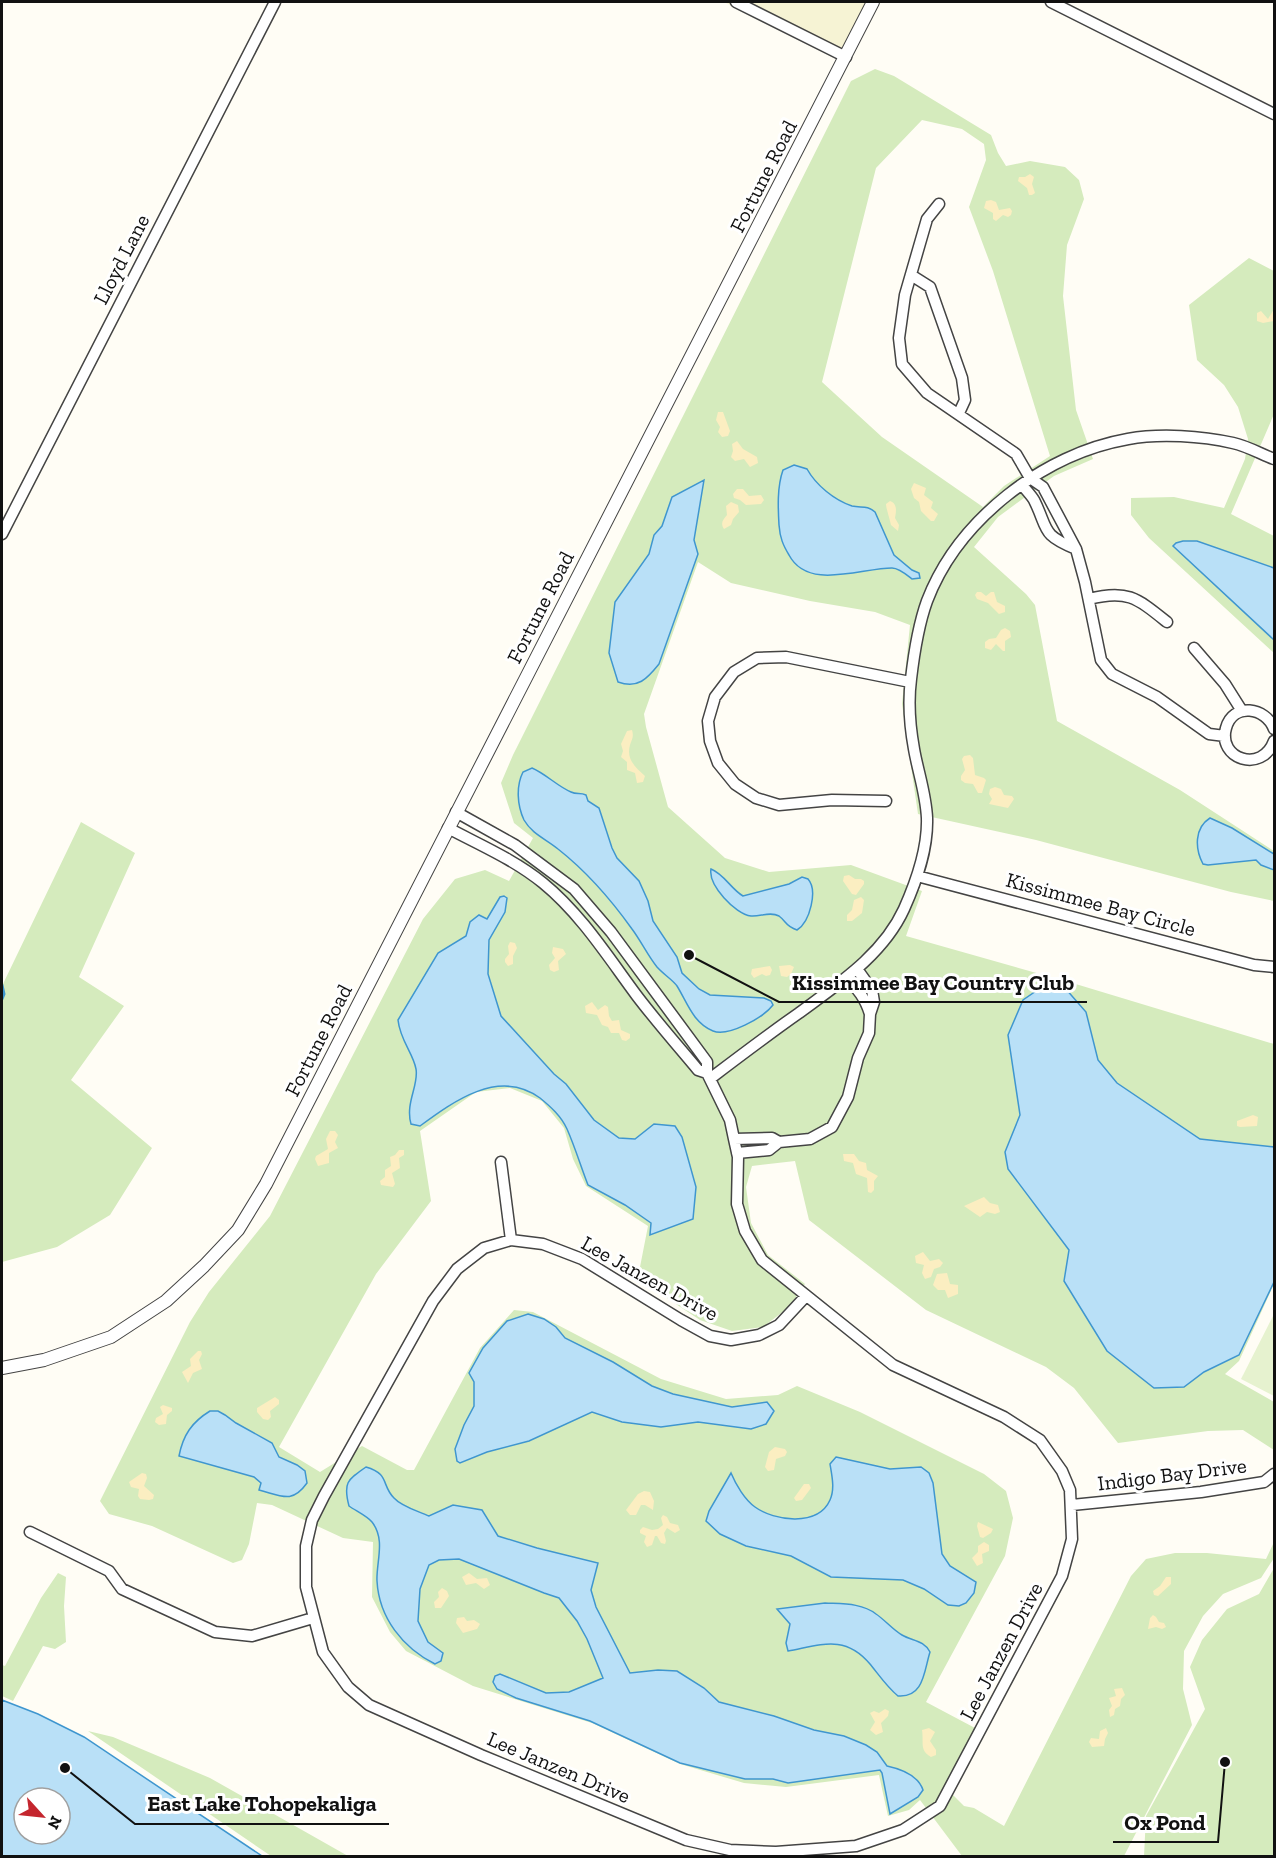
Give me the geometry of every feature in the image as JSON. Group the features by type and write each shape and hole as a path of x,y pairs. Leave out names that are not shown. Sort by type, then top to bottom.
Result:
{"street":[{"name":"Lloyd Lane","path":"2,534 275,2"},
{"path":"736,2 846,57"},
{"name":"Fortune Road","path":"2,1368 44,1360 111,1337 166,1300 204,1266 238,1230 266,1184 873,2"},
{"path":"1051,2 1275,114"},
{"path":"939,204 927,219 905,295 899,338 902,364 927,393 1016,454 1047,533 1056,541 1076,549"},
{"path":"911,275 930,287 962,378 965,400 958,413"},
{"path":"448,828 506,858 542,882 560,898 585,926 698,1070 709,1075 857,969 881,945 903,911 925,849 927,817 920,772 914,751 911,722 910,682 918,632 928,601 943,569 964,538 989,509 1026,482 1090,449 1129,438 1179,436 1234,443 1275,459"},
{"path":"1026,482 1043,487 1076,549 1101,660 1112,674 1157,697 1209,734 1225,736"},
{"path":"1089,599 1107,594 1123,594 1167,621"},
{"path":"1194,648 1225,684 1242,711"},
{"path":"886,801 832,800 779,805 756,798 735,784 718,763 710,741 708,721 715,697 734,672 757,658 786,657 910,682"},
{"path":"1275,729 1267,716 1251,710 1242,711 1230,721 1225,736 1231,751 1244,760 1252,760 1267,754 1275,741"},
{"name":"Lee Janzen Drive","path":"456,812 513,844 574,889 611,932 707,1062 709,1075 730,1120 734,1138 737,1153 737,1204 745,1231 762,1260 893,1365 1004,1417 1041,1440 1062,1471 1070,1490 1072,1539 1062,1576 940,1806 903,1830 856,1846 776,1852 730,1850 686,1840 481,1755 369,1705 348,1687 323,1652 306,1587 306,1546 312,1520 433,1301 457,1269 484,1248 511,1240 543,1244 582,1259 710,1336 731,1340 759,1335 779,1325 806,1296"},
{"path":"506,858 513,844"},
{"name":"Kissimmee Bay Circle","path":"917,876 1254,965 1275,967"},
{"path":"616,967 628,956"},
{"path":"737,1153 769,1150 779,1142 810,1138 832,1127 848,1097 858,1058 869,1033 870,1014 874,1002 872,990 857,969"},
{"path":"846,978 859,990 870,1014"},
{"path":"734,1138 772,1138 779,1142"},
{"path":"501,1162 511,1240"},
{"name":"Indigo Bay Drive","path":"1072,1505 1201,1492 1264,1482 1275,1474"},
{"path":"30,1532 109,1571 122,1589 215,1632 252,1636 313,1618"}],"shaded area":[{"path":"724,2 867,2 839,59"}],"green space":[{"path":"875,69 894,76 991,135 1006,166 1030,161 1065,167 1079,180 1084,199 1067,245 1063,296 1076,410 1093,459 1054,476 998,517 974,547 1035,605 1057,721 1180,790 1274,851 1274,901 1231,892 1036,840 918,814 902,704 910,625 875,612 810,601 731,583 698,562 644,714 668,807 725,858 769,872 851,865 922,891 906,936 1274,1044 1274,1284 1239,1361 1225,1374 1274,1402 1274,1450 1243,1430 1208,1431 1118,1443 1074,1388 1046,1367 926,1310 809,1220 795,1161 752,1166 746,1187 751,1223 768,1255 805,1284 789,1307 763,1327 732,1331 700,1320 647,1285 640,1267 648,1226 586,1186 573,1159 564,1128 542,1101 510,1088 476,1092 420,1131 431,1201 376,1274 279,1447 320,1472 362,1446 407,1470 414,1470 480,1348 514,1310 533,1312 661,1379 726,1399 778,1395 797,1386 860,1412 984,1474 1006,1491 1013,1518 1005,1556 926,1702 975,1728 944,1786 964,1806 974,1808 1004,1826 1131,1576 1146,1559 1175,1553 1207,1553 1266,1559 1274,1542 1274,1558 1261,1578 1223,1594 1203,1616 1184,1651 1183,1689 1192,1725 1124,1856 962,1856 920,1800 909,1810 888,1816 879,1775 786,1787 744,1783 680,1764 592,1723 473,1686 406,1651 390,1632 372,1597 373,1542 343,1538 272,1505 257,1503 249,1544 242,1560 233,1563 152,1526 109,1514 100,1501 190,1322 209,1292 270,1216 423,919 455,879 485,870 509,881 533,838 514,823 501,783 851,81","holes":["922,120 962,129 984,144 986,160 969,207 993,271 1050,456 1004,486 983,507 882,437 822,382 876,168"]},
{"path":"1249,258 1274,271 1274,414 1231,514 1274,536 1274,653 1149,538 1131,515 1131,498 1174,497 1224,508 1245,459 1248,439 1238,407 1224,385 1197,360 1189,305"},
{"path":"81,822 135,853 79,977 124,1006 71,1080 152,1148 110,1215 57,1247 2,1262 2,986"},
{"path":"1274,1314 1274,1396 1241,1379"},
{"path":"1274,1568 1274,1856 1144,1856 1146,1816 1205,1709 1190,1667 1202,1640 1227,1609 1259,1594"},
{"path":"58,1573 66,1577 64,1606 66,1642 55,1649 43,1646 13,1701 2,1696 2,1665 5,1666 41,1598"},
{"path":"88,1731 113,1737 210,1778 348,1856 271,1856"}],"sand":[{"path":"1030,174 1034,177 1032,184 1035,193 1032,195 1029,195 1027,188 1018,181 1019,177"},
{"path":"986,201 996,202 999,210 1010,208 1011,215 1008,217 1003,215 996,221 993,219 993,213 984,208"},
{"path":"1274,309 1274,321 1263,323 1257,321 1257,313 1261,311 1268,319"},
{"path":"718,412 723,412 730,431 728,436 722,437 718,432 720,427 716,420"},
{"path":"737,441 743,449 757,457 758,463 750,467 744,459 735,461 731,457 732,444"},
{"path":"914,483 926,488 924,495 933,502 931,508 938,514 934,521 931,521 921,511 919,502 914,498 911,489"},
{"path":"737,489 743,489 749,496 761,495 764,500 761,504 746,505 734,498 733,494"},
{"path":"890,501 895,506 898,531 891,525 886,504"},
{"path":"731,502 738,505 739,512 731,525 724,529 722,523 727,515 726,506"},
{"path":"977,592 986,596 994,592 997,602 1005,606 1005,612 999,614 988,603 977,599 975,595"},
{"path":"1005,628 1010,631 1011,637 1005,641 1005,651 996,644 991,650 985,648 985,642 996,638"},
{"path":"632,730 630,759 645,776 643,782 637,783 635,773 627,770 627,762 621,757 623,751 621,744 627,731"},
{"path":"970,755 973,758 975,775 986,780 982,793 978,793 973,784 961,780 965,770 962,759"},
{"path":"995,787 1001,789 1004,795 1012,796 1014,799 1008,808 989,804 992,799 989,794 990,789"},
{"path":"849,875 864,881 856,895 852,894 843,881 844,876"},
{"path":"861,897 864,900 862,913 852,921 847,921 847,915 852,910 854,900"},
{"path":"510,942 515,943 517,948 513,956 513,964 508,966 505,959 509,954"},
{"path":"553,947 563,949 566,954 558,961 559,970 554,972 550,970 549,965 555,958 552,953"},
{"path":"770,966 772,970 770,975 762,974 754,978 751,974 752,969"},
{"path":"779,966 794,967 791,974 787,977 781,976"},
{"path":"592,1002 598,1010 605,1005 608,1007 612,1021 619,1020 621,1030 630,1034 630,1038 626,1041 622,1040 619,1033 611,1033 608,1027 602,1025 597,1015 586,1013 585,1006"},
{"path":"1253,1115 1258,1117 1257,1126 1237,1126 1237,1121"},
{"path":"330,1131 335,1131 338,1135 335,1142 338,1148 329,1153 329,1163 318,1166 316,1156 328,1149 326,1139"},
{"path":"399,1150 404,1150 404,1155 399,1158 400,1168 392,1173 395,1184 393,1187 381,1185 380,1181 385,1177 385,1170 391,1166 390,1157"},
{"path":"843,1154 854,1154 859,1161 866,1163 867,1170 878,1176 871,1193 868,1192 867,1178 856,1174 853,1163 844,1161"},
{"path":"984,1197 990,1203 998,1205 1000,1212 995,1214 987,1212 980,1217 964,1206"},
{"path":"923,1252 930,1261 939,1259 943,1263 934,1269 931,1277 925,1279 922,1273 924,1265 916,1263 915,1256"},
{"path":"947,1273 950,1284 958,1285 958,1294 948,1298 945,1290 938,1290 933,1285 937,1274"},
{"path":"198,1351 202,1354 199,1360 202,1369 193,1373 188,1383 182,1372 191,1366 190,1359"},
{"path":"275,1397 279,1400 279,1404 270,1411 271,1417 268,1420 263,1419 257,1412 257,1408"},
{"path":"163,1405 172,1408 172,1411 167,1415 166,1424 159,1425 155,1422 156,1418 163,1414 160,1407"},
{"path":"775,1447 785,1449 787,1452 785,1456 776,1459 774,1470 768,1471 765,1467 769,1452"},
{"path":"142,1473 146,1474 144,1486 154,1495 153,1499 140,1499 139,1489 131,1487 129,1482"},
{"path":"804,1484 809,1484 811,1488 802,1500 796,1501 794,1498"},
{"path":"644,1491 650,1492 654,1501 653,1510 641,1505 636,1515 630,1515 626,1510 638,1494"},
{"path":"663,1515 670,1523 678,1525 680,1530 675,1533 667,1528 664,1533 665,1544 655,1536 652,1545 647,1547 644,1542 646,1536 640,1533 640,1530 643,1527 658,1529 663,1525 661,1518"},
{"path":"978,1522 993,1529 991,1533 983,1538 980,1537"},
{"path":"984,1542 989,1545 989,1551 982,1554 983,1563 977,1566 972,1558 978,1552 978,1546"},
{"path":"469,1573 477,1579 487,1578 490,1585 484,1589 476,1583 466,1585 462,1577"},
{"path":"1166,1577 1171,1577 1171,1584 1158,1596 1154,1595 1153,1591"},
{"path":"442,1588 449,1596 441,1608 435,1608 434,1602 439,1597 438,1592"},
{"path":"1153,1615 1166,1627 1148,1629 1150,1618"},
{"path":"464,1617 467,1621 474,1620 480,1624 477,1629 463,1633 456,1623 457,1618"},
{"path":"1122,1688 1125,1695 1121,1699 1120,1706 1115,1709 1114,1715 1110,1717 1109,1710 1112,1706 1109,1698 1116,1696 1114,1689"},
{"path":"885,1709 889,1711 888,1716 881,1723 883,1732 876,1735 870,1730 875,1722 870,1713 874,1711 879,1713"},
{"path":"929,1728 935,1732 930,1741 936,1750 936,1755 931,1757 925,1752 923,1746 922,1730"},
{"path":"1106,1728 1108,1733 1104,1746 1092,1747 1089,1742 1091,1738 1099,1739 1100,1731"}],"water":[{"path":"794,465 807,469 820,486 832,496 852,506 869,508 875,512 894,555 919,573 920,578 912,579 895,568 822,575 798,566 782,541 778,512 783,470"},
{"path":"704,480 694,540 698,554 659,664 642,681 631,684 618,682 609,653 615,602 649,554 654,535 662,526 672,497"},
{"path":"1183,541 1197,541 1274,568 1274,640 1173,546"},
{"path":"532,768 573,793 586,795 588,801 599,808 617,858 639,881 648,901 653,921 677,957 682,973 699,989 710,995 764,998 771,1001 773,1005 768,1010 754,1021 727,1031 713,1031 700,1023 691,1012 677,986 657,967 607,897 579,867 527,825 519,802 518,789 523,772"},
{"path":"1210,818 1232,828 1274,854 1274,870 1261,865 1256,860 1203,864 1197,845 1201,827"},
{"path":"711,869 720,874 743,896 789,884 802,877 808,879 811,884 812,898 806,920 797,930 776,915 751,916 745,914 724,898 714,883"},
{"path":"500,897 507,898 505,912 489,940 488,974 501,1016 566,1084 594,1120 619,1138 635,1139 654,1124 675,1126 682,1137 696,1187 693,1219 650,1235 651,1223 625,1205 588,1185 562,1120 540,1098 524,1090 509,1086 477,1091 447,1107 420,1126 411,1124 410,1109 416,1069 401,1034 398,1020 438,953 466,936 470,922 479,915 487,919"},
{"path":"1042,987 1065,988 1086,1012 1098,1060 1117,1083 1200,1139 1274,1147 1274,1282 1239,1355 1204,1372 1184,1387 1154,1388 1107,1351 1064,1281 1069,1250 1008,1169 1005,1152 1020,1115 1008,1035 1023,1000"},
{"path":"528,1314 544,1319 556,1327 565,1338 613,1362 652,1386 673,1394 732,1407 767,1402 774,1411 766,1424 751,1429 698,1422 661,1427 622,1422 592,1412 529,1441 487,1452 460,1463 457,1461 455,1449 474,1406 474,1382 469,1373 483,1348 507,1321"},
{"path":"210,1411 218,1411 272,1443 279,1457 305,1471 307,1483 302,1490 291,1496 280,1496 259,1490 261,1483 254,1477 179,1456 189,1430"},
{"path":"836,1457 890,1469 921,1467 929,1473 933,1483 942,1554 950,1566 976,1582 974,1593 966,1603 959,1606 948,1605 924,1589 903,1580 831,1577 791,1556 746,1546 720,1534 706,1521 709,1511 731,1473 744,1496 763,1512 795,1519 816,1514 824,1509 832,1496 833,1482 830,1464"},
{"path":"366,1467 382,1476 390,1493 401,1504 429,1516 453,1505 482,1510 498,1536 598,1563 591,1590 596,1607 630,1673 658,1670 677,1671 704,1688 719,1702 774,1716 814,1730 844,1736 877,1752 887,1766 913,1777 923,1790 918,1797 890,1814 880,1770 788,1783 773,1779 745,1779 680,1763 590,1721 516,1698 497,1689 493,1682 495,1676 500,1674 546,1693 569,1692 603,1678 587,1639 577,1621 559,1598 459,1559 439,1560 429,1565 420,1589 418,1621 428,1642 443,1653 441,1661 435,1664 403,1640 382,1607 377,1581 379,1536 370,1520 349,1506 346,1492 348,1483 354,1475"},
{"path":"825,1603 852,1605 871,1610 902,1635 924,1645 930,1652 922,1682 918,1688 913,1693 898,1696 861,1655 842,1645 822,1645 788,1651 786,1643 790,1624 777,1609"},
{"path":"2,1700 38,1714 84,1737 262,1856 2,1856"}],"waterway":[{"path":"2,985 4,994 2,999"}],"place":[{"name":"Kissimmee Bay Country Club","path":"689,955"},
{"name":"Ox Pond","path":"1225,1762"},
{"name":"East Lake Tohopekaliga","path":"65,1768"}]}
